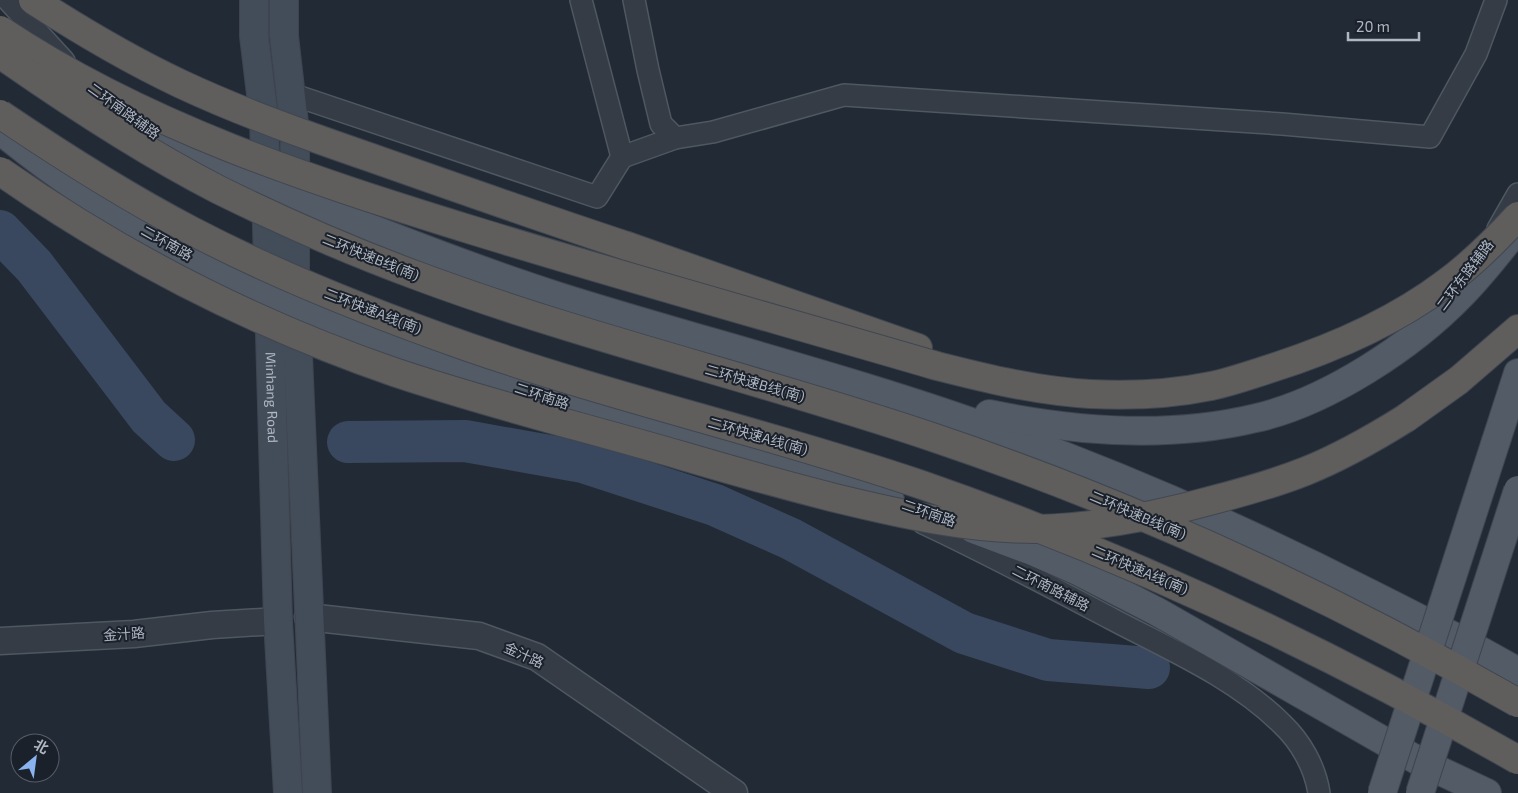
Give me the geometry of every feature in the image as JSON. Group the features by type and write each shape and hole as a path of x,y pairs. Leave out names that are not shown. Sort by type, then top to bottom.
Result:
{"highway":[{"path":"33,0 77,28 162,75 225,104 305,134 938,355 1012,376 1091,394"},
{"path":"0,30 69,72 153,116 244,154 338,188 513,243 937,366 1001,382 1044,390 1091,394 1134,394 1212,386 1283,365 1351,338 1392,318 1447,283 1475,259 1518,216"},
{"name":"二环快速B线(南)","path":"0,54 153,153 216,188 282,220 349,249 416,276 544,320 873,418 1058,482 1148,519 1258,569 1406,642 1518,703"},
{"name":"二环快速A线(南)","path":"0,114 128,196 261,265 330,295 399,322 520,364 672,411 858,465 927,487 1041,528 1170,582 1300,643 1443,718 1518,760"},
{"path":"0,171 94,233 172,275 302,336 395,372 799,489 919,517 959,524 999,528 1074,527 1144,517 1233,495 1307,470 1357,447 1406,418 1459,380 1518,329"}],"main road":[{"name":"Minhang Road","path":"254,0 254,36 264,119 278,620 288,793"},
{"name":"Minhang Road","path":"284,0 284,36 294,132 296,306 317,793"},
{"path":"0,61 71,105 131,135 426,250 502,278 628,318 820,374 951,415 1068,457 1133,483 1261,540 1342,579 1518,672"},
{"name":"二环南路","path":"0,130 59,176 113,212 172,247 268,294 461,370 599,414 902,504 1032,551 1116,590 1193,631 1417,760 1487,793"},
{"path":"820,374 923,401 1013,419 1089,429 1154,432 1210,427 1258,418 1299,404 1336,387 1400,347 1431,323 1461,295 1491,262 1518,227"},
{"path":"1382,793 1518,374"},
{"path":"1420,793 1518,490"},
{"path":"1032,551 1192,604 1269,635 1315,656 1385,693 1518,770"}],"street":[{"name":"二环南路辅路","path":"8,0 76,75 111,104 151,132 202,160 266,187"},
{"path":"581,0 622,157"},
{"path":"634,0 661,124 675,138"},
{"path":"291,94 597,198 622,157 675,138 713,132 844,95 1282,124 1430,137 1476,54 1496,0"},
{"path":"0,166 57,198 121,230 268,294"},
{"name":"二环东路辅路","path":"1400,347 1422,329 1463,282 1518,194"},
{"name":"二环南路辅路","path":"730,452 830,485 946,534 1205,669 1251,698 1283,725 1305,752 1312,767 1318,793"},
{"name":"金汁路","path":"308,617 479,636 537,658 734,793"},
{"name":"金汁路","path":"0,641 134,634 278,620"}],"waterway":[{"path":"0,231 34,266 149,417 174,440"},
{"path":"348,442 465,441 583,462 715,505 791,539 964,633 1048,660 1149,668"}]}
